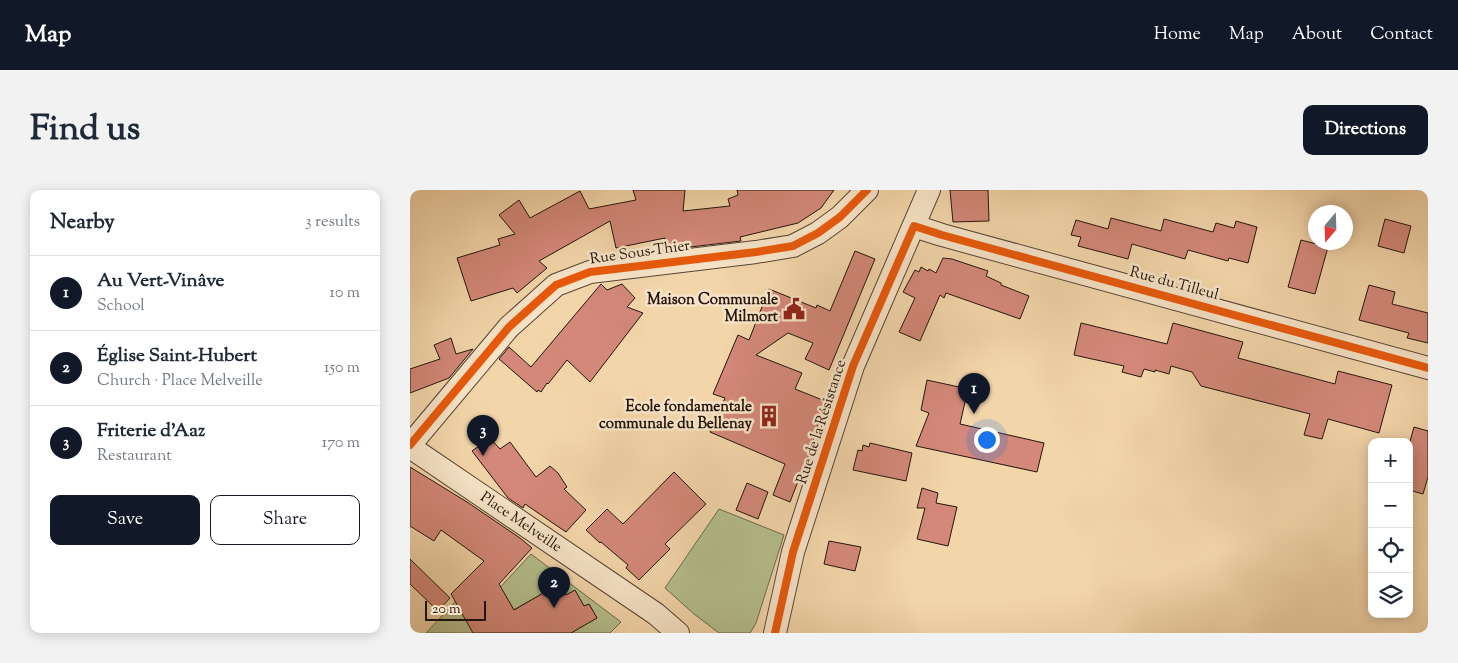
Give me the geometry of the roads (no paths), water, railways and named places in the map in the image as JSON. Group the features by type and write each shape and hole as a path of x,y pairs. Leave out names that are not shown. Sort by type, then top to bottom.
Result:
{"street":[{"name":"Rue Sous-Thier","path":"410,446 509,327 556,285 590,272 793,246 818,233 840,217 867,190"},
{"name":"Rue de la Résistance","path":"775,633 794,552 854,366 929,190"},
{"name":"Rue du Tilleul","path":"914,226 1428,368"},
{"name":"Place Melveille","path":"410,446 656,614 678,633"}],"place":[{"name":"Maison Communale Milmort","path":"794,309"},
{"name":"Au Vert-Vinâve","path":"974,414"},
{"name":"Ecole fondamentale communale du Bellenay","path":"769,416"},
{"name":"Friterie d'Aaz","path":"483,456"},
{"name":"Église Saint-Hubert","path":"554,608"}]}
